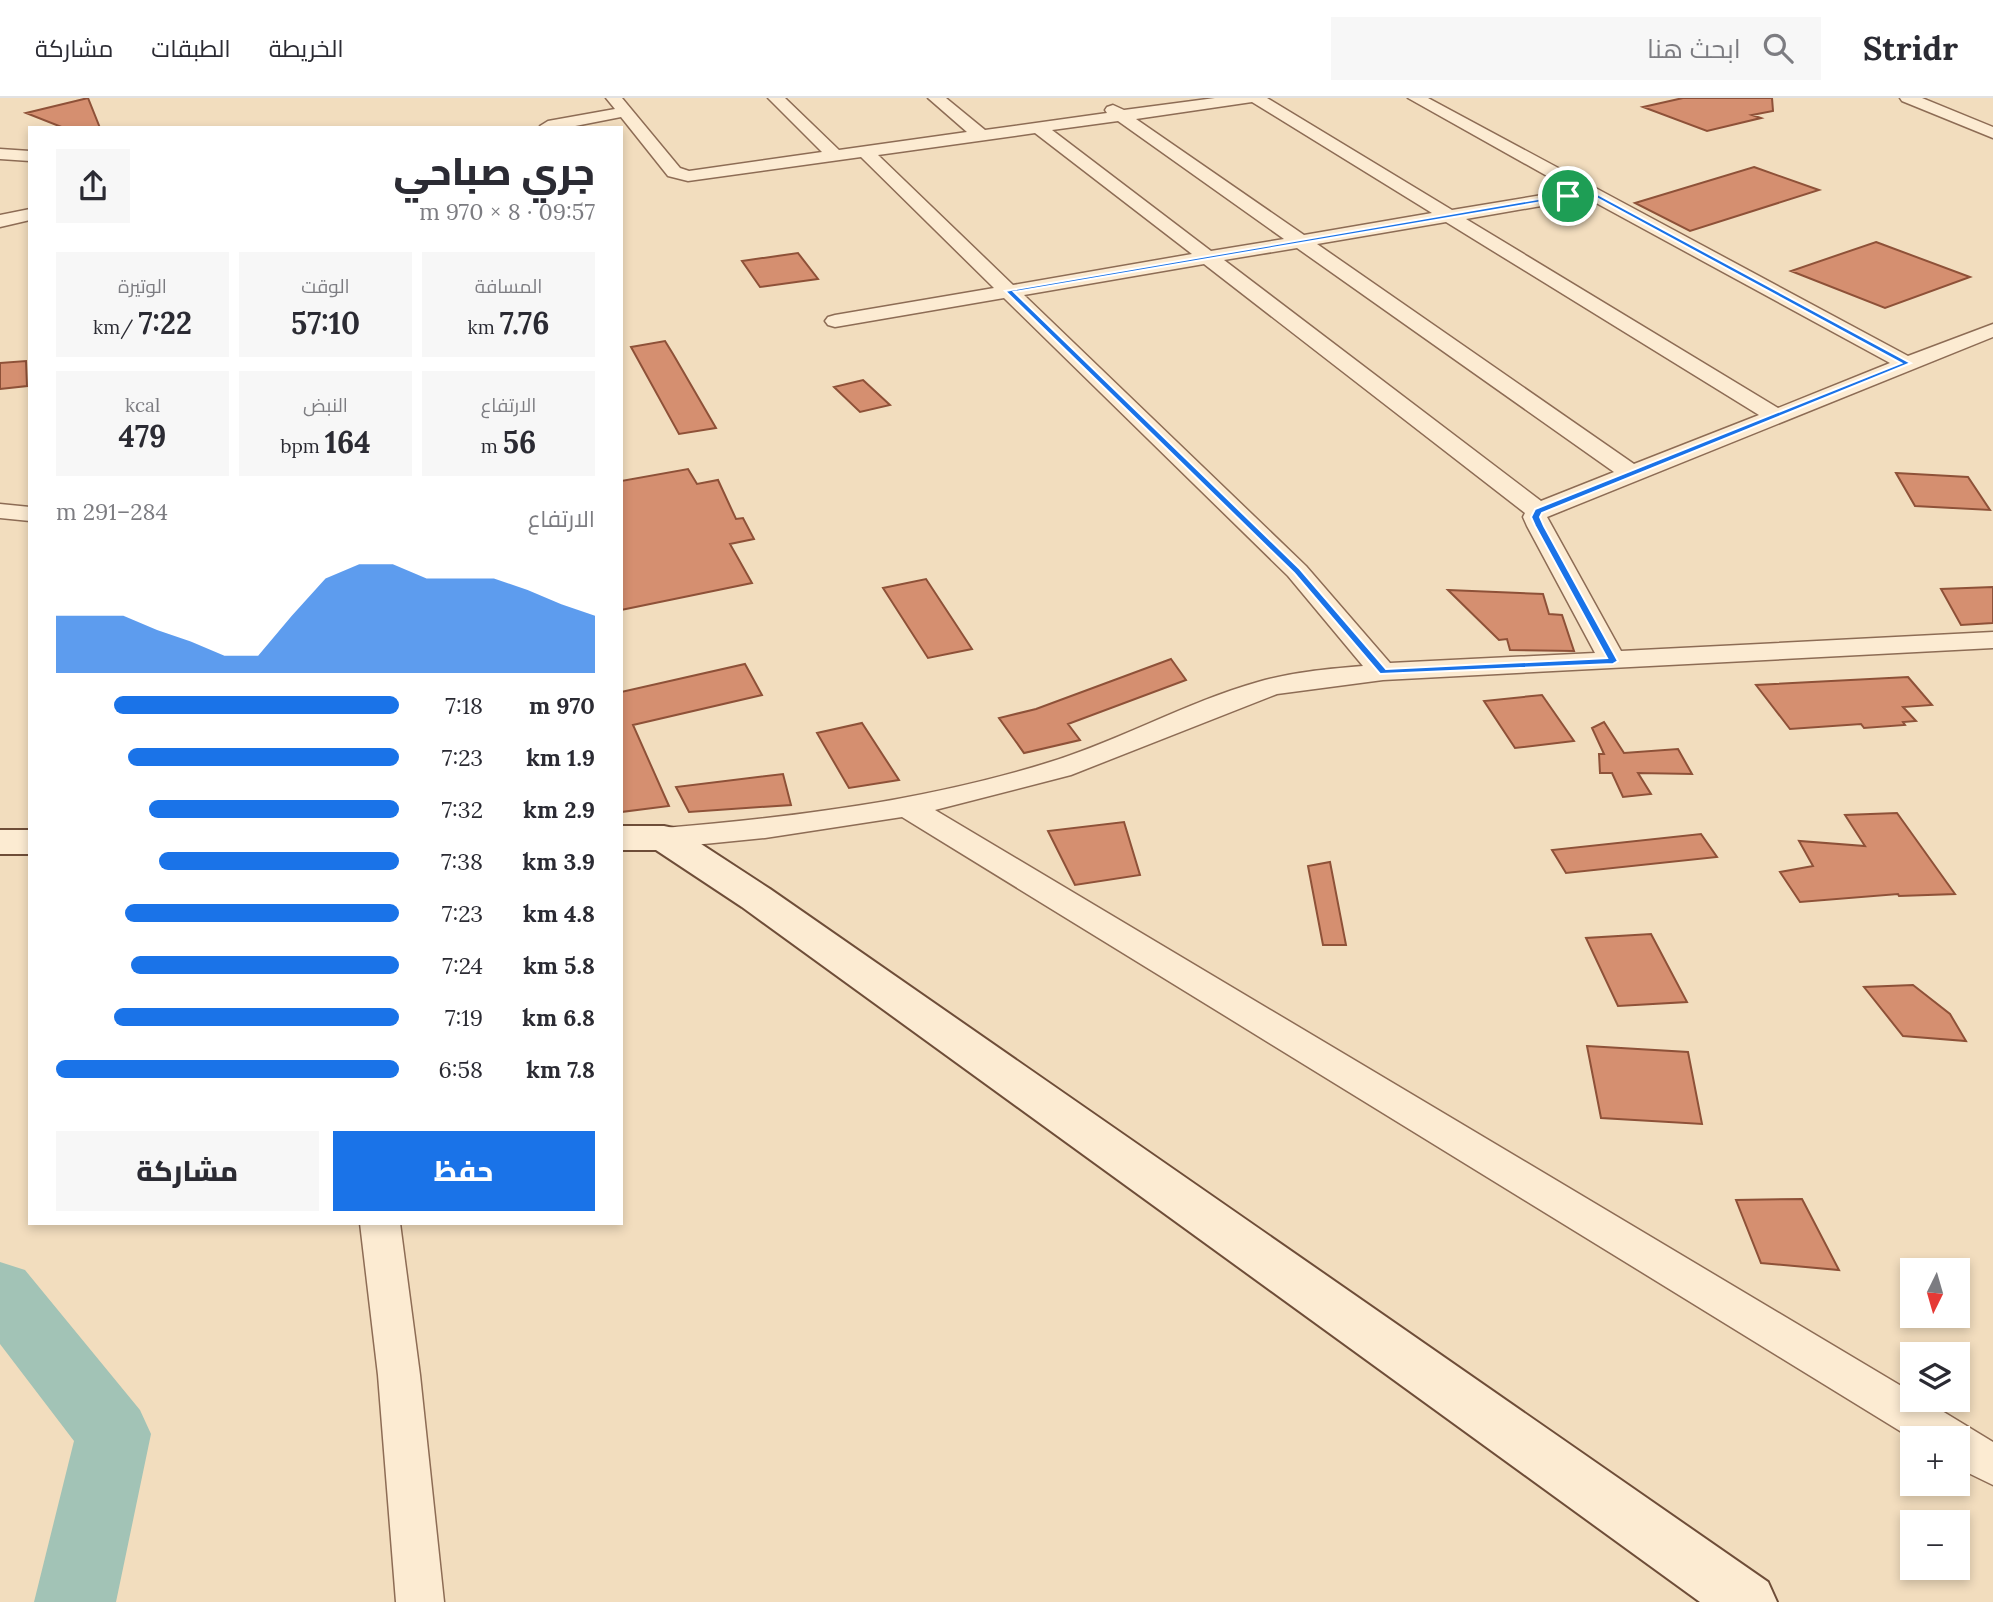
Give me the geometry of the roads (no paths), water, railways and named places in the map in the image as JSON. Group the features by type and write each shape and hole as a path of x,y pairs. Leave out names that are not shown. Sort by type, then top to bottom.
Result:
{"street":[{"path":"776,98 836,157"},
{"path":"936,98 982,136"},
{"path":"1095,98 1631,472"},
{"path":"548,126 620,105 674,172 694,176 1249,98"},
{"path":"1256,98 1776,416"},
{"path":"1416,98 1907,363"},
{"path":"1908,98 1993,133"},
{"path":"1039,128 1538,511"},
{"path":"866,153 1297,571 1383,672"},
{"path":"0,154 28,156"},
{"path":"835,321 1590,192"},
{"path":"0,221 28,214"},
{"path":"1613,661 1539,526 1535,517 1538,511 1993,330"},
{"path":"0,511 28,514"},
{"path":"643,838 767,831 846,820 980,791 1061,768 1269,688 1308,680 1383,672 1993,640"},
{"path":"907,807 1929,1426"},
{"path":"643,838 756,898 1748,1602"},
{"path":"0,842 28,842"},
{"path":"380,1225 399,1375 420,1602"},
{"path":"1970,1451 1993,1465"}],"waterway":[{"path":"0,1291 113,1434 75,1602"}]}
